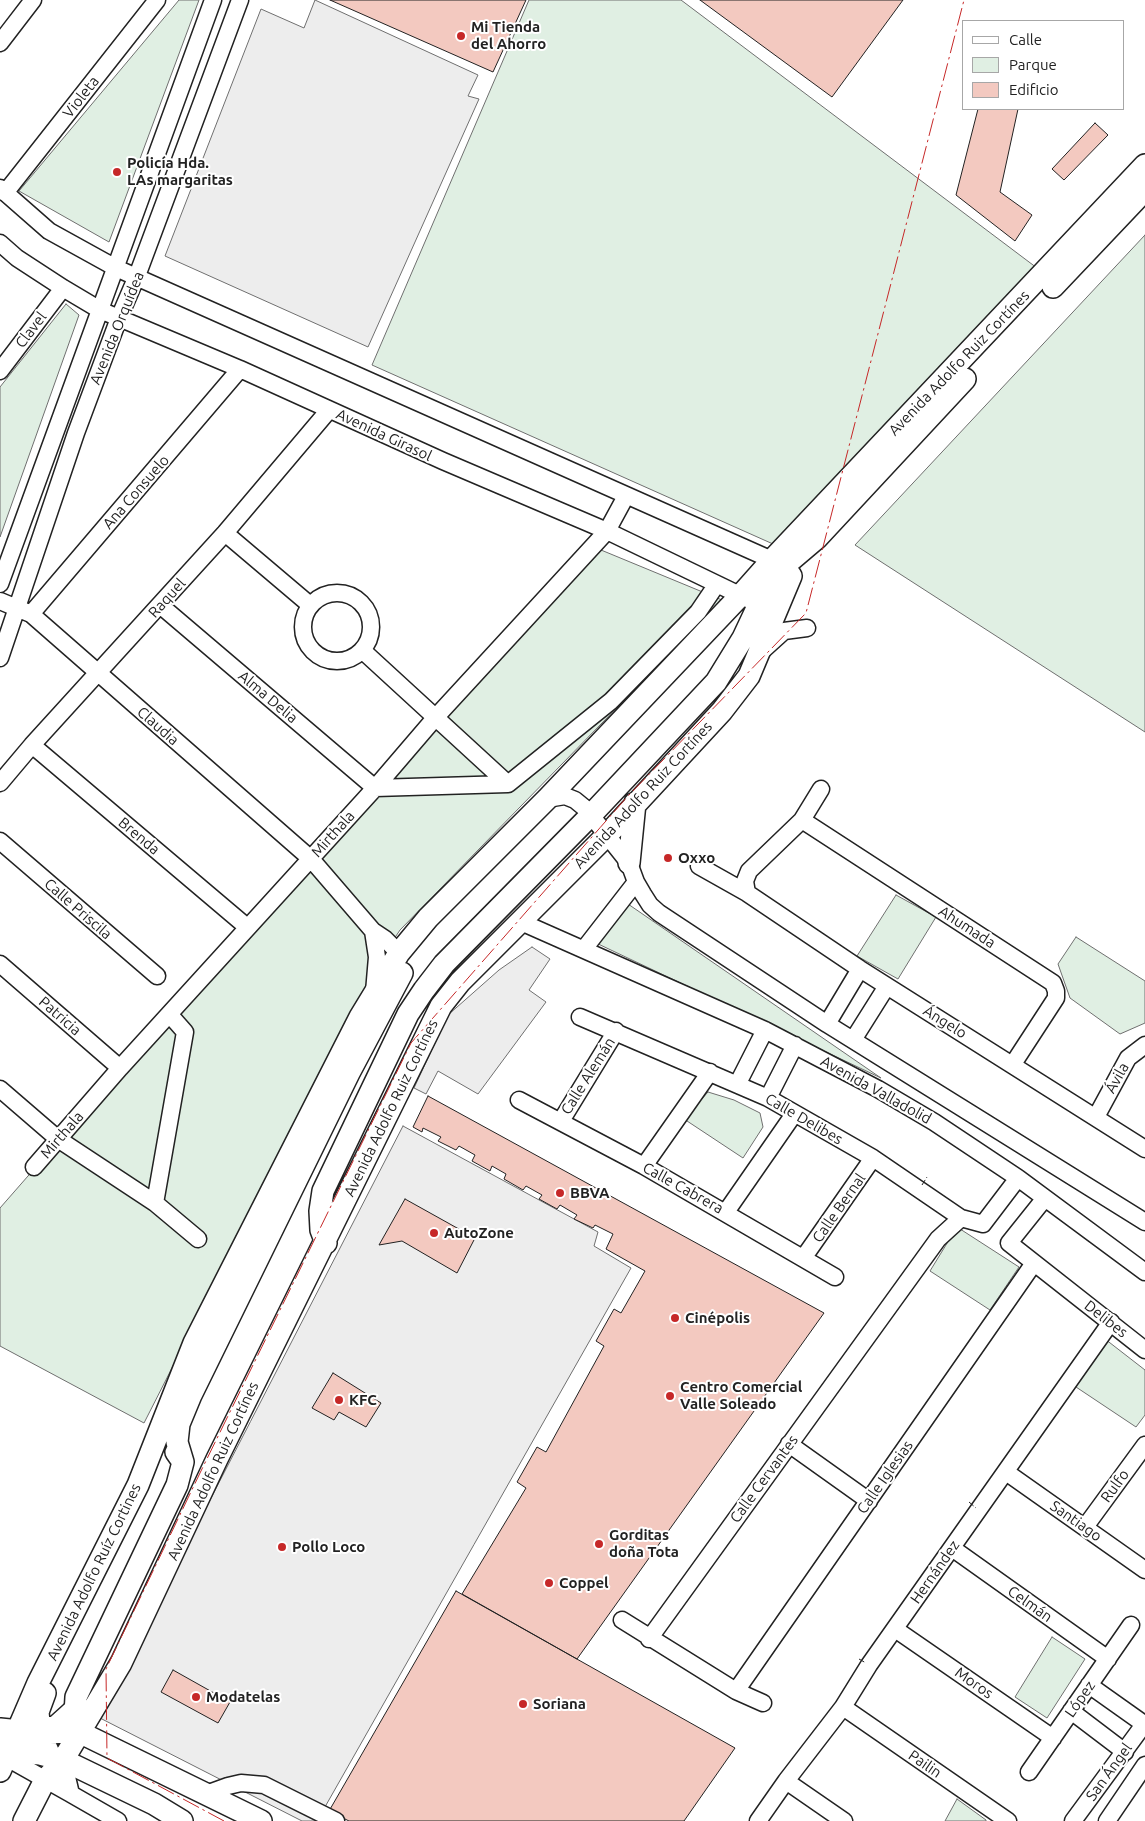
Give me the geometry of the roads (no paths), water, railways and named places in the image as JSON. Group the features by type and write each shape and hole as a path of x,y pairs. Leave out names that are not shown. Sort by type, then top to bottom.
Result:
{"main road":[{"name":"Avenida Adolfo Ruiz Cortínes","path":"194,1343 374,992 395,960 434,912 555,798 756,603 779,570 791,540 1137,197 1145,165"},
{"path":"779,570 817,538 1137,197"},
{"name":"Avenida Adolfo Ruiz Cortínes","path":"79,1732 105,1694 144,1616 225,1443 326,1243 441,1006 460,982 608,834 722,711 749,676 755,663 756,603 779,570"},
{"path":"326,1243 322,1230 320,1211 323,1191 408,1014 444,964 591,815 716,682 743,638 756,603"},
{"path":"24,1821 53,1766 79,1732 75,1706 80,1688 178,1484 183,1462 177,1442 179,1424 190,1395 390,994 406,966 433,933 555,798"},
{"path":"53,1766 39,1722 56,1669 147,1488 151,1458 204,1345 378,997 410,950 441,913 555,798"},
{"path":"633,872 635,803"},
{"name":"Avenida Adolfo Ruíz Cortines","path":"3,1757 9,1730 38,1683 151,1458 194,1343"},
{"path":"151,1458 173,1450 181,1456"},
{"path":"105,1635 144,1616"},
{"path":"9,1730 39,1722 79,1732 261,1821"},
{"path":"3,1757 53,1766 154,1804 182,1821"}],"street":[{"path":"0,43 32,0"},
{"name":"Violeta","path":"3,190 157,0"},
{"name":"Avenida Orquídea","path":"0,584 213,0"},
{"name":"Avenida Orquídea","path":"0,658 25,611 76,433 240,0"},
{"path":"3,190 49,231 116,268 626,496 779,570"},
{"name":"Avenida Girasol","path":"0,243 17,258 100,310 240,369 443,462 607,531 756,603"},
{"name":"Clavel","path":"0,371 63,288"},
{"name":"Ana Consuelo","path":"25,611 240,369"},
{"name":"Raquel","path":"0,783 32,745 225,533 329,410"},
{"name":"Mirthala","path":"34,1167 120,1068 375,788 434,718 607,531 626,496"},
{"path":"225,533 310,605"},
{"path":"375,788 508,784 611,701 698,612 717,584"},
{"path":"330,593 343,593 354,597 364,605 370,622 369,640 362,650 354,656 336,661 318,656 305,642 302,633 305,614 310,605 319,597 330,593"},
{"name":"Claudia","path":"0,601 25,611 311,859 373,931 384,939 395,960"},
{"name":"Alma Delia","path":"160,605 375,788"},
{"path":"755,663 765,648 784,630 807,628"},
{"path":"362,650 508,784"},
{"name":"Brenda","path":"32,745 247,928"},
{"path":"746,893 745,882 749,871 802,820 821,789"},
{"name":"Avenida Valladolid","path":"555,798 575,800 591,815 608,834 633,872 650,905 659,913 827,1024 1145,1222"},
{"name":"Ahumada","path":"802,820 1052,983 1056,991 1056,998 1013,1064"},
{"name":"Calle Priscila","path":"0,841 157,976"},
{"name":"Ángelo","path":"699,866 746,893 860,969 1145,1149"},
{"path":"584,949 633,872"},
{"name":"Avenida Valladolid","path":"521,922 765,1030 902,1103 1018,1178 1145,1272"},
{"path":"373,931 377,957 374,992"},
{"name":"Patricia","path":"0,964 120,1068"},
{"path":"827,1024 860,969"},
{"path":"853,1040 887,986"},
{"path":"154,1204 184,1032 170,1015"},
{"name":"Calle Delibes","path":"580,1017 738,1083 768,1098 873,1158 961,1218 983,1224 1018,1178"},
{"path":"738,1083 765,1030"},
{"name":"Calle Alemán","path":"560,1121 616,1031"},
{"path":"768,1098 795,1045"},
{"name":"Ávila","path":"1096,1117 1128,1058 1145,1045"},
{"path":"644,1166 710,1072"},
{"path":"0,1089 58,1139 154,1204 198,1239"},
{"name":"Calle Cabrera","path":"520,1100 726,1212 835,1277"},
{"path":"726,1212 794,1114"},
{"name":"Calle Bernal","path":"804,1258 873,1158"},
{"path":"1034,1263 1010,1243 1045,1198"},
{"name":"Calle Cervantes","path":"650,1639 938,1239 961,1218"},
{"name":"Delibes","path":"1034,1263 1111,1322 1142,1340"},
{"name":"Calle Iglesias","path":"736,1691 1034,1263"},
{"name":"Hernández","path":"758,1821 786,1780 842,1706 1111,1322"},
{"path":"789,1444 869,1501"},
{"name":"Rulfo","path":"1085,1527 1145,1445"},
{"name":"Santiago","path":"1006,1472 1145,1570"},
{"name":"Celmán","path":"952,1548 1108,1659"},
{"path":"622,1620 736,1691 764,1703"},
{"name":"López","path":"1029,1772 1131,1625"},
{"name":"Moros","path":"895,1629 1052,1738"},
{"path":"1089,1685 1145,1723"},
{"path":"39,1722 44,1725 54,1725 75,1706"},
{"name":"Pailin","path":"842,1706 989,1814 1008,1821"},
{"path":"1071,1711 1125,1752"},
{"name":"San Ángel","path":"1073,1821 1145,1723"},
{"name":"San Ángel","path":"1107,1821 1145,1765"},
{"path":"53,1766 71,1794 118,1821"},
{"path":"53,1766 71,1794"},
{"path":"786,1780 844,1821"},
{"path":"206,1794 240,1784 264,1785 336,1821"}],"place":[{"name":"Mi Tienda del Ahorro","path":"461,36"},
{"name":"Policía Hda. LAs margaritas","path":"117,172"},
{"name":"Oxxo","path":"668,858"},
{"name":"BBVA","path":"560,1193"},
{"name":"AutoZone","path":"434,1233"},
{"name":"Cinépolis","path":"675,1318"},
{"name":"Centro Comercial Valle Soleado","path":"670,1396"},
{"name":"KFC","path":"339,1400"},
{"name":"Gorditas doña Tota","path":"599,1544"},
{"name":"Pollo Loco","path":"282,1547"},
{"name":"Coppel","path":"549,1583"},
{"name":"Modatelas","path":"196,1697"},
{"name":"Soriana","path":"523,1704"}]}
